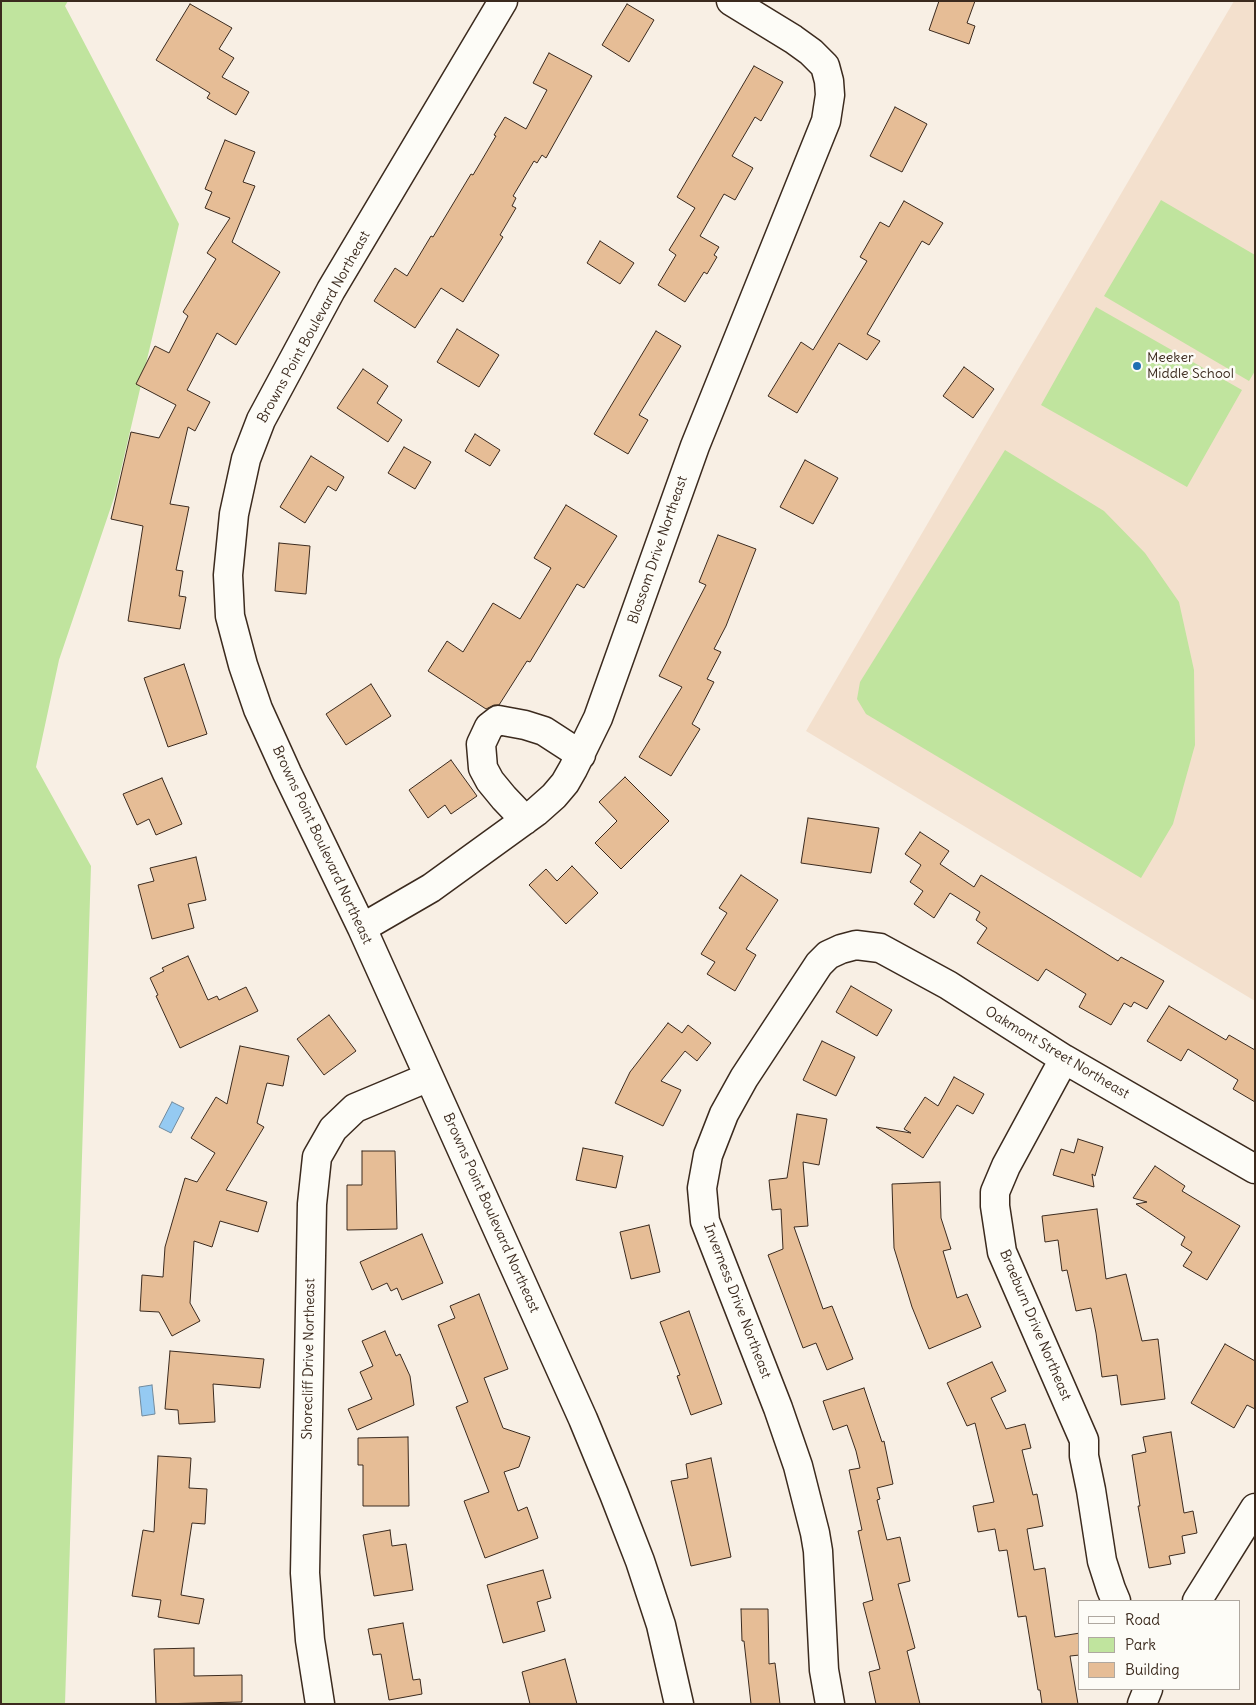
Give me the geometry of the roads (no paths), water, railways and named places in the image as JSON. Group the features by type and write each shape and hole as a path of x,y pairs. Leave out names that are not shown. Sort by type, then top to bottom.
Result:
{"street":[{"name":"Browns Point Boulevard Northeast","path":"504,1 336,282 258,428 246,459 234,514 228,574 230,616 243,665 258,709 362,928 583,1418 640,1561 662,1624 679,1704"},
{"name":"Blossom Drive Northeast","path":"362,928 432,888 525,820 554,796 565,783 580,755 609,690 695,446 823,130 830,95 825,66 811,52 731,1"},
{"path":"525,820 490,781 483,768 481,744 489,726 498,720 544,731 580,755"},
{"name":"Oakmont Street Northeast","path":"856,945 880,948 948,985 1064,1059 1255,1169"},
{"name":"Inverness Drive Northeast","path":"830,1704 824,1670 818,1551 815,1533 798,1466 778,1408 705,1221 702,1188 708,1155 724,1114 759,1054 819,964 828,955 840,949 856,945"},
{"name":"Braeburn Drive Northeast","path":"1064,1059 1006,1166 995,1192 995,1206 1002,1252 1084,1440 1084,1456 1102,1561 1116,1600"},
{"name":"Shorecliff Drive Northeast","path":"320,1704 310,1640 304,1573 312,1204 317,1157 333,1129 355,1108 429,1077"},
{"path":"1198,1600 1255,1508"},
{"path":"1142,1704 1148,1690"}],"water":[{"path":"172,1102 184,1108 171,1133 159,1127"},
{"path":"152,1385 155,1414 142,1416 139,1387"}],"place":[{"name":"Meeker Middle School","path":"1137,366"}]}
